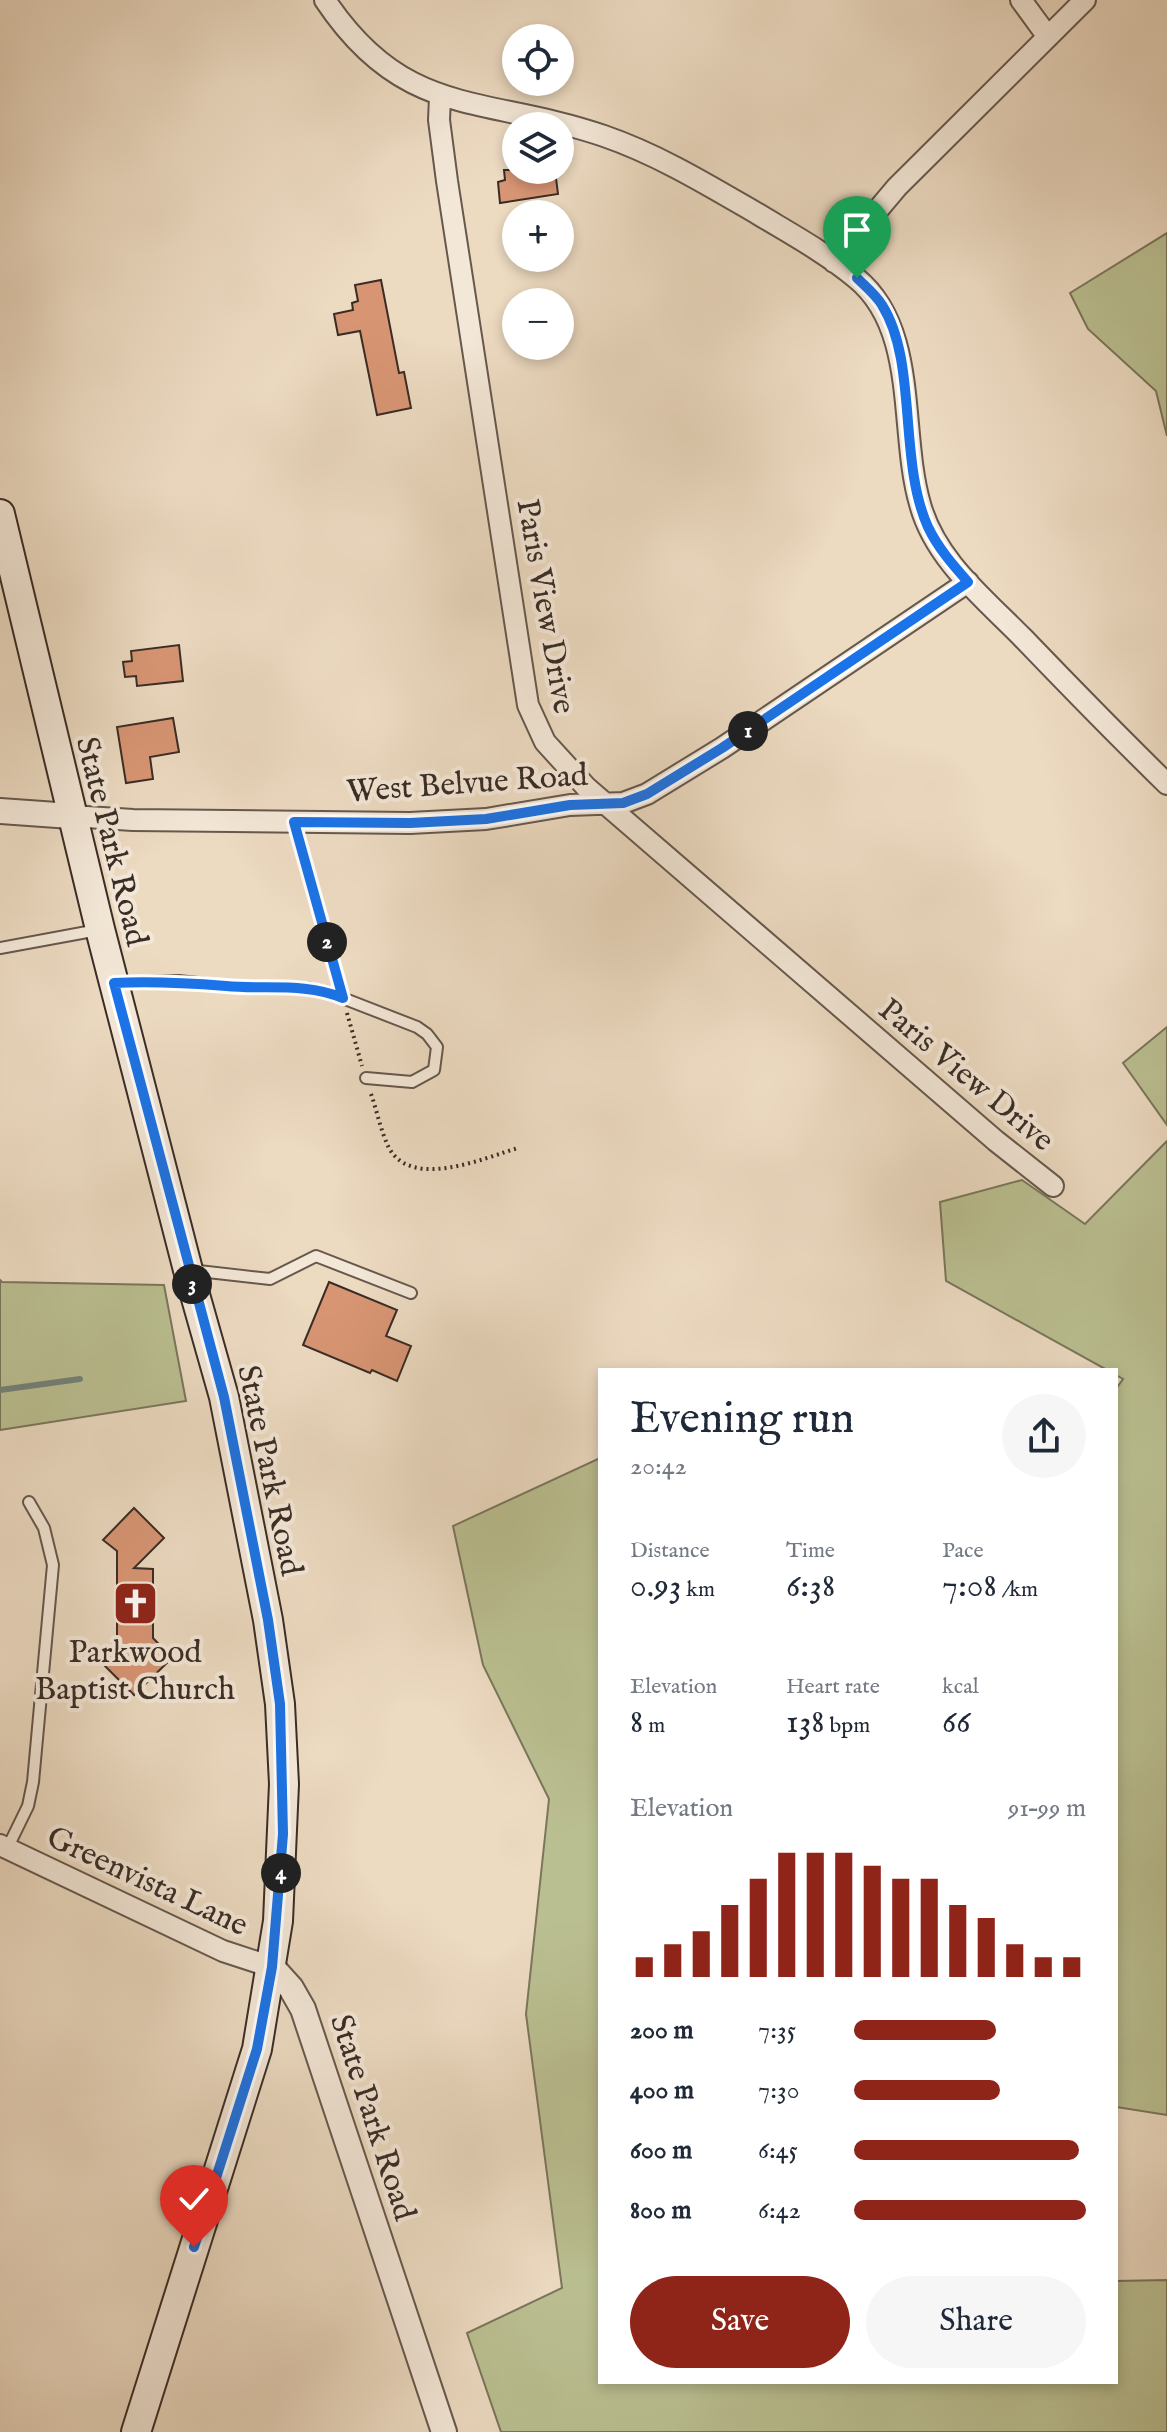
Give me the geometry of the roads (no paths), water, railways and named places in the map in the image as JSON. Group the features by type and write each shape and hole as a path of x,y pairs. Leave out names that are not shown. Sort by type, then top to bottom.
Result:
{"main road":[{"name":"State Park Road","path":"0,514 71,816 188,1270 224,1397 268,1620 280,1704 283,1834 272,1967"},
{"path":"136,2432 257,2049 272,1967"}],"street":[{"path":"325,0 368,53 399,77 440,97 563,124 636,148 705,184 857,278 876,297 890,320 899,351 910,461 920,504 937,544 968,582 1167,784"},
{"path":"1021,0 1048,37"},
{"path":"834,262 897,187 1085,0"},
{"name":"Paris View Drive","path":"440,97 439,120 447,181 528,705 545,742 586,787 996,1141 1053,1186"},
{"name":"West Belvue Road","path":"0,811 133,820 410,823 486,819 570,805 608,805 647,794 722,748 968,582"},
{"name":"Greenvista Lane","path":"4,1847 223,1951 272,1967"},
{"name":"State Park Road","path":"272,1967 291,1988 303,2009 444,2432"}],"lane":[{"path":"0,948 100,929"},
{"path":"114,983 179,981 225,986 290,986 343,998 417,1027 437,1047 434,1070 419,1081 366,1078"},
{"path":"188,1270 270,1279 316,1256 411,1293"},
{"path":"4,1847 28,1806 33,1782 53,1565 44,1528 29,1502"}],"waterway":[{"path":"0,1390 80,1379"}],"place":[{"name":"Parkwood Baptist Church","path":"135,1604"}]}
